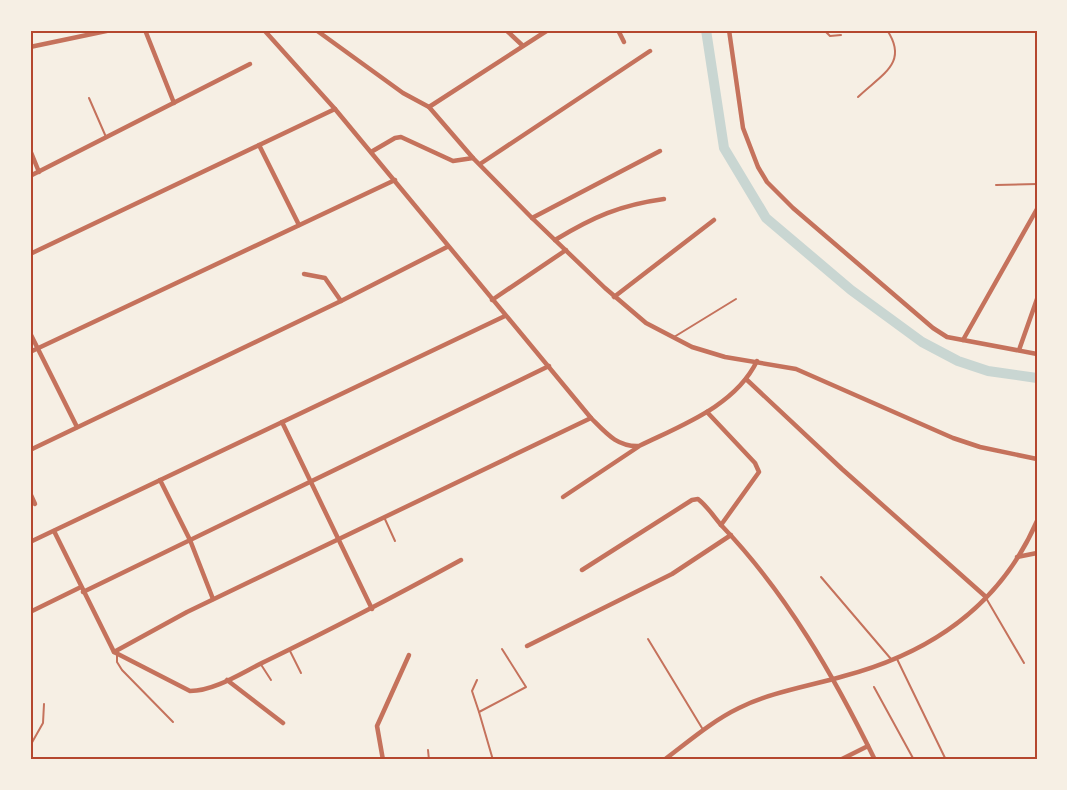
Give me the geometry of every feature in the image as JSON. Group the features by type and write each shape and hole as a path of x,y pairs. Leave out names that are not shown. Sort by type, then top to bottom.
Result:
{"street":[{"path":"30,47 111,30"},
{"path":"146,30 174,103"},
{"path":"264,30 372,152 447,247 591,418 618,443 639,446"},
{"path":"316,30 403,93 429,107 473,158 614,297 646,323 672,339 725,357 796,369 953,438 980,447 1037,459"},
{"path":"506,30 522,45"},
{"path":"429,107 548,30"},
{"path":"618,30 624,42"},
{"path":"729,30 743,128 755,160 768,182 801,215 925,322 947,337 1037,354"},
{"path":"480,164 650,51"},
{"path":"30,176 250,64"},
{"path":"30,254 335,109"},
{"path":"372,152 395,138 401,137 453,161 473,158"},
{"path":"259,145 299,225"},
{"path":"30,150 39,172"},
{"path":"532,218 660,151"},
{"path":"30,352 395,180"},
{"path":"555,240 601,213 639,202 664,199"},
{"path":"963,340 1037,208"},
{"path":"614,297 714,220"},
{"path":"30,450 341,301 447,247"},
{"path":"492,300 566,250"},
{"path":"304,274 325,278 341,301"},
{"path":"1019,350 1037,299"},
{"path":"30,542 505,316"},
{"path":"30,333 77,427"},
{"path":"562,497 639,446 706,412 746,379 757,361"},
{"path":"30,612 190,540 549,366"},
{"path":"746,379 842,469 986,597"},
{"path":"706,412 755,463 759,472 721,525"},
{"path":"116,653 213,599 591,418"},
{"path":"282,422 372,609"},
{"path":"160,480 190,540 213,599"},
{"path":"30,493 35,504"},
{"path":"582,570 692,500 698,499 778,592 832,678 875,760"},
{"path":"664,760 742,706 895,660 924,647 952,628 986,597 1017,557 1037,521"},
{"path":"54,531 116,653 190,691 198,691 227,680 372,609 461,560"},
{"path":"527,646 663,578 731,535"},
{"path":"1017,557 1037,553"},
{"path":"383,760 377,726 409,656"},
{"path":"227,680 283,723"},
{"path":"840,760 868,746"}],"lane":[{"path":"824,30 830,36 841,35"},
{"path":"858,97 890,66 898,54 896,43 887,30"},
{"path":"89,98 106,137"},
{"path":"996,185 1037,184"},
{"path":"672,339 736,300"},
{"path":"384,517 395,541"},
{"path":"821,577 895,660 946,760"},
{"path":"986,597 1024,663"},
{"path":"648,639 704,731"},
{"path":"289,649 301,673"},
{"path":"479,711 526,687 502,649"},
{"path":"116,653 117,662 122,670 173,722"},
{"path":"260,663 271,680"},
{"path":"477,680 472,691 493,760"},
{"path":"873,687 914,760"},
{"path":"30,746 43,723 44,704"},
{"path":"428,750 429,760"}],"waterway":[{"path":"706,30 724,148 766,218 851,290 922,342 958,361 988,371 1037,378"}]}
